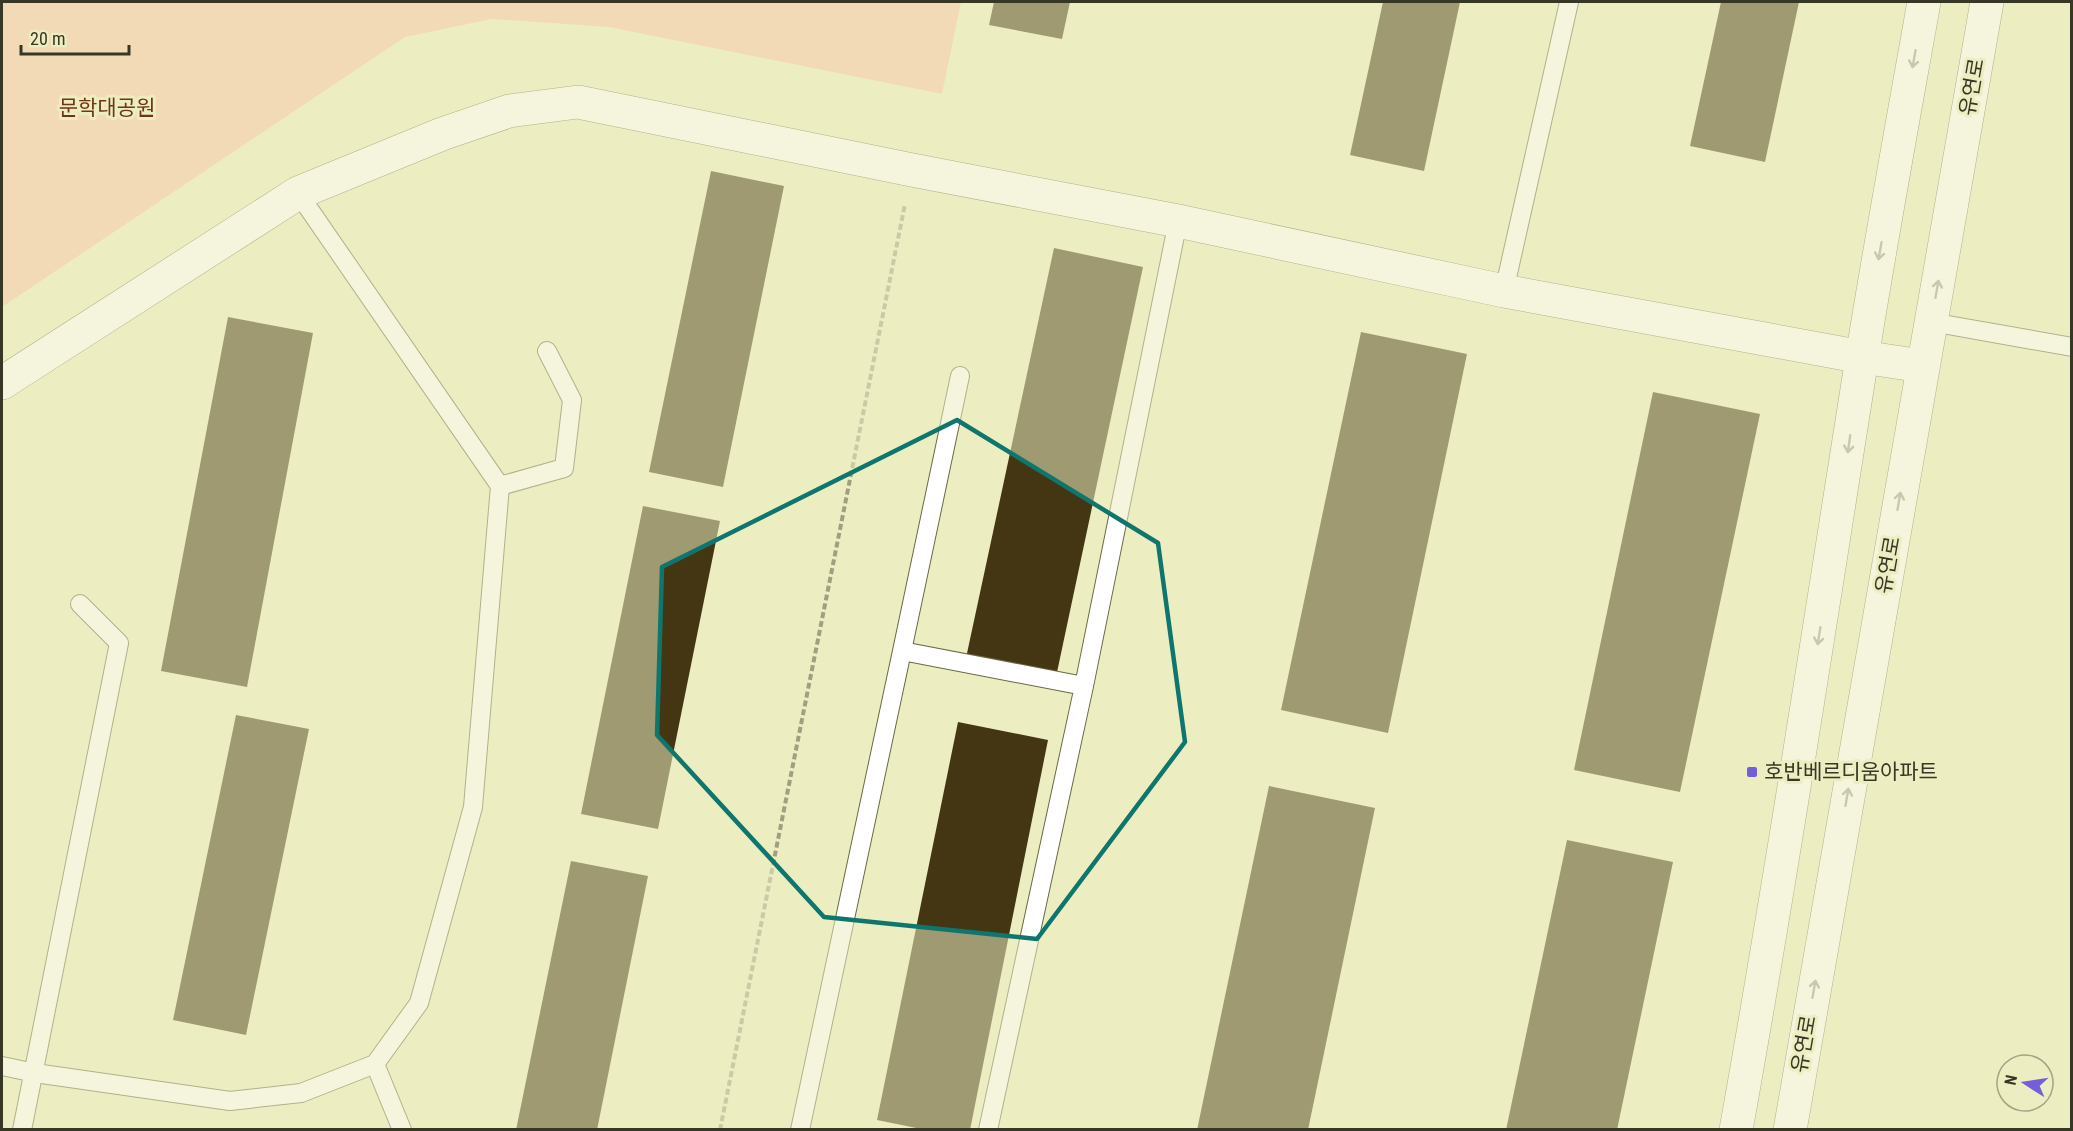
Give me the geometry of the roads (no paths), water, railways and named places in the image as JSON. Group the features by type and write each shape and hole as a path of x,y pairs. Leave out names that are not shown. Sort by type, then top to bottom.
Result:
{"street":[{"path":"1736,1130 1828,580 1862,357 1924,2"},
{"name":"유연로","path":"1790,1130 1987,2"},
{"path":"2,383 298,193 442,134 509,111 578,102 1178,221 1504,291 1862,357 1923,366"}],"lane":[{"path":"1504,291 1569,2"},
{"path":"2,1066 35,1073 230,1101 301,1093 375,1064 418,1003 473,807 500,486 298,193"},
{"path":"988,1130 1084,686 1178,221"},
{"path":"1931,322 2072,347"},
{"path":"500,486 564,468 572,400 547,351"},
{"path":"800,1130 960,376"},
{"path":"22,1130 119,643 80,604"},
{"path":"902,651 1084,686"},
{"path":"375,1064 402,1130"}],"place":[{"name":"호반베르디움아파트","path":"1752,772"}],"park label":[{"name":"문학대공원","path":"107,108"}]}
